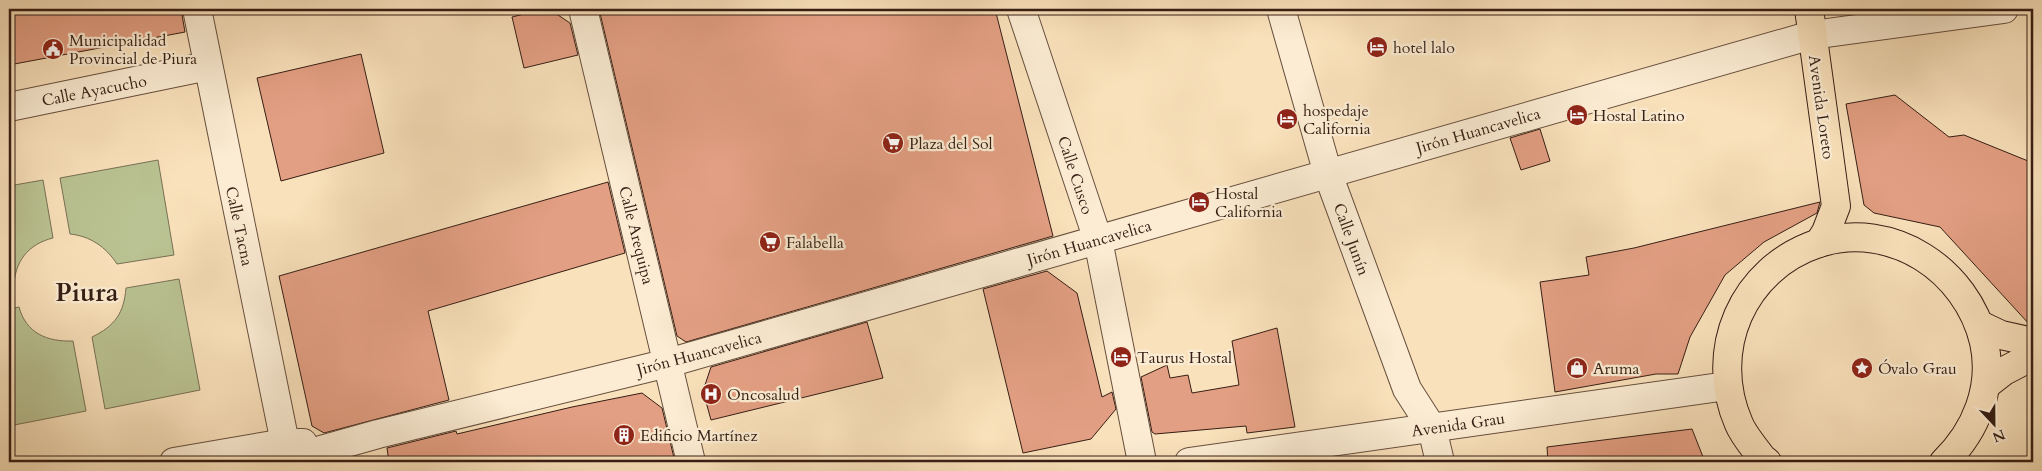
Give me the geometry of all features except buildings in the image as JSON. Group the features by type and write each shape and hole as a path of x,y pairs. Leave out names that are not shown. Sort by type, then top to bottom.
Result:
{"main road":[{"name":"Avenida Loreto","path":"1810,22 1836,206 1826,232 1819,243"},
{"path":"1836,206 1869,238"},
{"path":"1767,462 1762,458 1739,425 1727,386 1727,350 1738,314 1758,283 1785,259 1819,243 1844,238 1869,238 1898,244 1925,257 1940,269 1967,298 1980,325 1986,354 1986,385 1977,417 1960,447 1944,462"},
{"path":"1980,325 2001,335 2033,342"},
{"path":"1986,385 2004,371 2033,356"}],"street":[{"name":"Calle Tacna","path":"197,9 285,443"},
{"name":"Calle Arequipa","path":"583,9 691,462"},
{"name":"Calle Cusco","path":"1021,9 1098,240 1142,462"},
{"name":"Calle Junín","path":"1281,9 1328,174 1407,389 1432,428 1440,462"},
{"name":"Jirón Huancavelica","path":"174,462 285,443 313,444 323,456 387,431 668,364 1328,174 1810,22 2004,9"},
{"name":"Calle Ayacucho","path":"9,107 208,66"},
{"name":"Avenida Grau","path":"1189,462 1727,386"}],"green space":[{"path":"158,160 174,255 117,264 108,252 97,243 84,237 70,234 60,178"},
{"path":"43,180 53,238 36,245 24,255 17,270 14,288 9,289 9,186"},
{"path":"179,279 200,390 105,409 92,337 107,328 117,318 123,305 126,288"},
{"path":"19,307 27,323 39,334 55,340 73,341 86,411 9,426 9,309"}],"place":[{"name":"hotel lalo","path":"1377,47"},
{"name":"Municipalidad Provincial de Piura","path":"53,49"},
{"name":"Hostal Latino","path":"1577,115"},
{"name":"hospedaje California","path":"1287,119"},
{"name":"Plaza del Sol","path":"893,143"},
{"name":"Hostal California","path":"1199,202"},
{"name":"Falabella","path":"770,242"},
{"name":"Taurus Hostal","path":"1121,357"},
{"name":"Aruma","path":"1577,368"},
{"name":"Óvalo Grau","path":"1862,368"},
{"name":"Oncosalud","path":"711,394"},
{"name":"Edificio Martínez","path":"624,435"}],"district":[{"name":"Piura","path":"87,292"}]}
